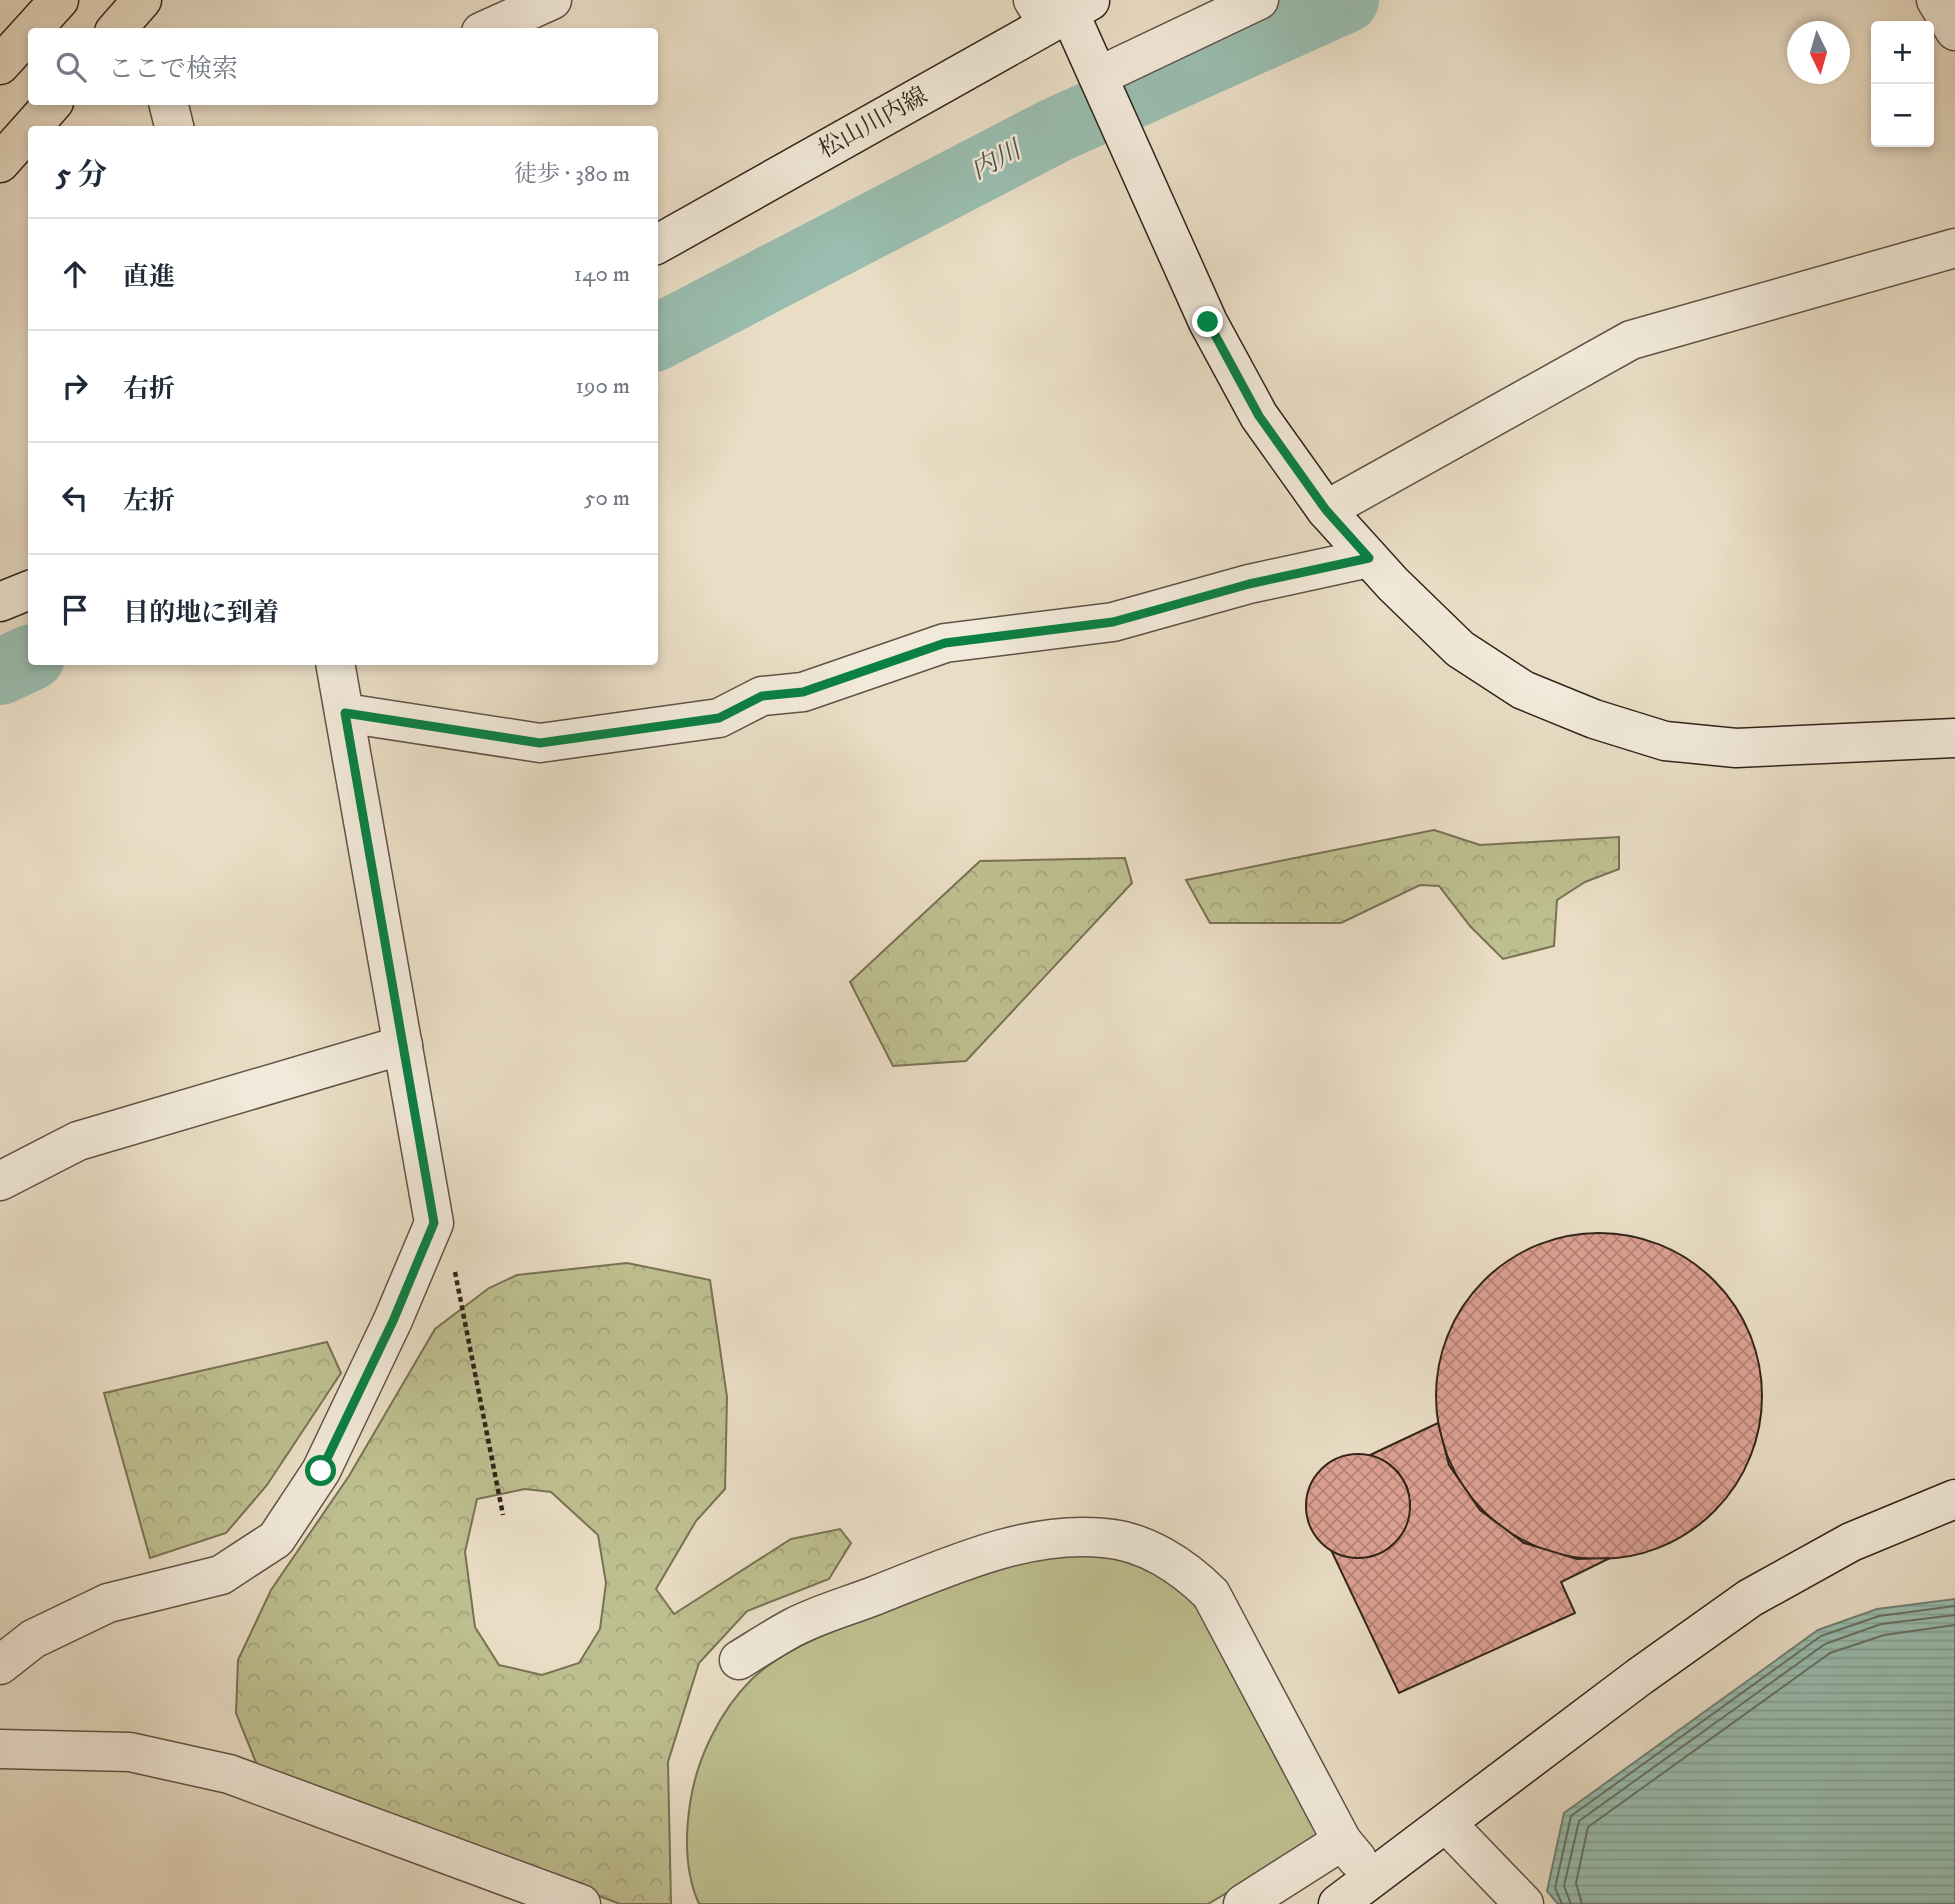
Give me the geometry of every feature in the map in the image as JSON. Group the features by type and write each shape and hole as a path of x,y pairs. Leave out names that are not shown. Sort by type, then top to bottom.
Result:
{"highway":[{"path":"34,28 59,0"},
{"path":"118,28 142,0"},
{"path":"0,65 28,34"},
{"path":"33,126 51,105"},
{"path":"0,163 28,131"}],"street":[{"path":"490,28 552,0"},
{"path":"1102,82 1259,0"},
{"path":"1936,0 1955,31"},
{"path":"1061,9 1102,82 1208,322 1259,416 1326,510 1369,558 1460,649 1523,690 1594,719 1665,741 1736,748 1955,738"},
{"name":"松山川内線","path":"658,244 1061,9"},
{"path":"169,105 174,126"},
{"path":"1326,510 1631,340 1955,248"},
{"path":"345,713 540,743 719,718 762,696 803,692 945,643 1113,622 1249,584 1369,558"},
{"path":"0,602 28,591"},
{"path":"0,1665 33,1639 108,1603 221,1576 276,1539 321,1471 393,1321 434,1223 336,665"},
{"path":"0,1181 78,1141 403,1045"},
{"path":"1338,1904 1750,1598 1851,1542 1955,1499"},
{"path":"739,1660 796,1626 977,1556 1055,1538 1107,1538 1131,1544 1190,1573 1211,1594 1342,1841 1371,1878"},
{"path":"0,1749 130,1752 229,1774 581,1904"},
{"path":"1446,1823 1524,1904"},
{"path":"1243,1904 1342,1841"}],"path":[{"path":"434,1223 457,1276 503,1515"}],"green space":[{"path":"1434,830 1480,845 1619,837 1619,869 1585,882 1557,900 1554,946 1503,959 1470,926 1439,886 1420,885 1341,923 1210,923 1186,880"},
{"path":"1125,858 1132,883 966,1061 893,1066 850,982 980,861"},
{"path":"627,1263 710,1280 727,1397 725,1489 696,1521 656,1589 674,1614 791,1539 840,1529 851,1543 829,1579 747,1611 699,1663 668,1762 671,1904 620,1904 257,1765 236,1713 238,1660 271,1590 349,1476 435,1329 489,1288 517,1275","holes":["525,1489 551,1492 598,1535 606,1583 600,1629 579,1663 542,1675 499,1665 475,1627 465,1552 477,1499"]},
{"path":"327,1342 341,1373 267,1485 226,1533 150,1558 104,1393"},
{"path":"1055,1551 1107,1551 1154,1565 1196,1595 1327,1833 1208,1904 699,1904 687,1855 688,1816 693,1787 711,1736 730,1705 753,1678 777,1659 831,1632 956,1582"}],"water":[{"path":"1955,1599 1955,1904 1558,1904 1547,1891 1564,1813 1818,1630 1877,1609"}],"building":[{"path":"1583,1233 1615,1233 1662,1245 1690,1260 1715,1280 1735,1305 1750,1333 1759,1364 1762,1396 1759,1428 1750,1459 1735,1487 1715,1512 1690,1532 1662,1547 1615,1559 1583,1559 1552,1552 1522,1540 1495,1522 1473,1500 1455,1473 1443,1443 1436,1412 1436,1380 1443,1349 1455,1319 1473,1292 1495,1270 1522,1252 1552,1240"},
{"path":"1438,1423 1449,1465 1480,1510 1524,1543 1577,1559 1610,1558 1561,1582 1575,1613 1399,1693 1331,1550 1356,1558 1373,1556 1389,1548 1401,1535 1410,1504 1407,1487 1398,1472 1386,1462 1370,1455"},
{"path":"1358,1454 1378,1458 1395,1469 1406,1486 1410,1506 1406,1526 1395,1543 1378,1554 1358,1558 1338,1554 1321,1543 1310,1526 1306,1506 1310,1486 1321,1469 1338,1458"}],"waterway":[{"name":"内川","path":"658,337 1056,130 1346,0"},
{"name":"内川","path":"0,672 28,659"}],"route":[{"path":"321,1471 393,1321 434,1223 345,713 540,743 719,718 762,696 803,692 945,643 1113,622 1249,584 1369,558 1326,510 1259,416 1208,322"}]}
